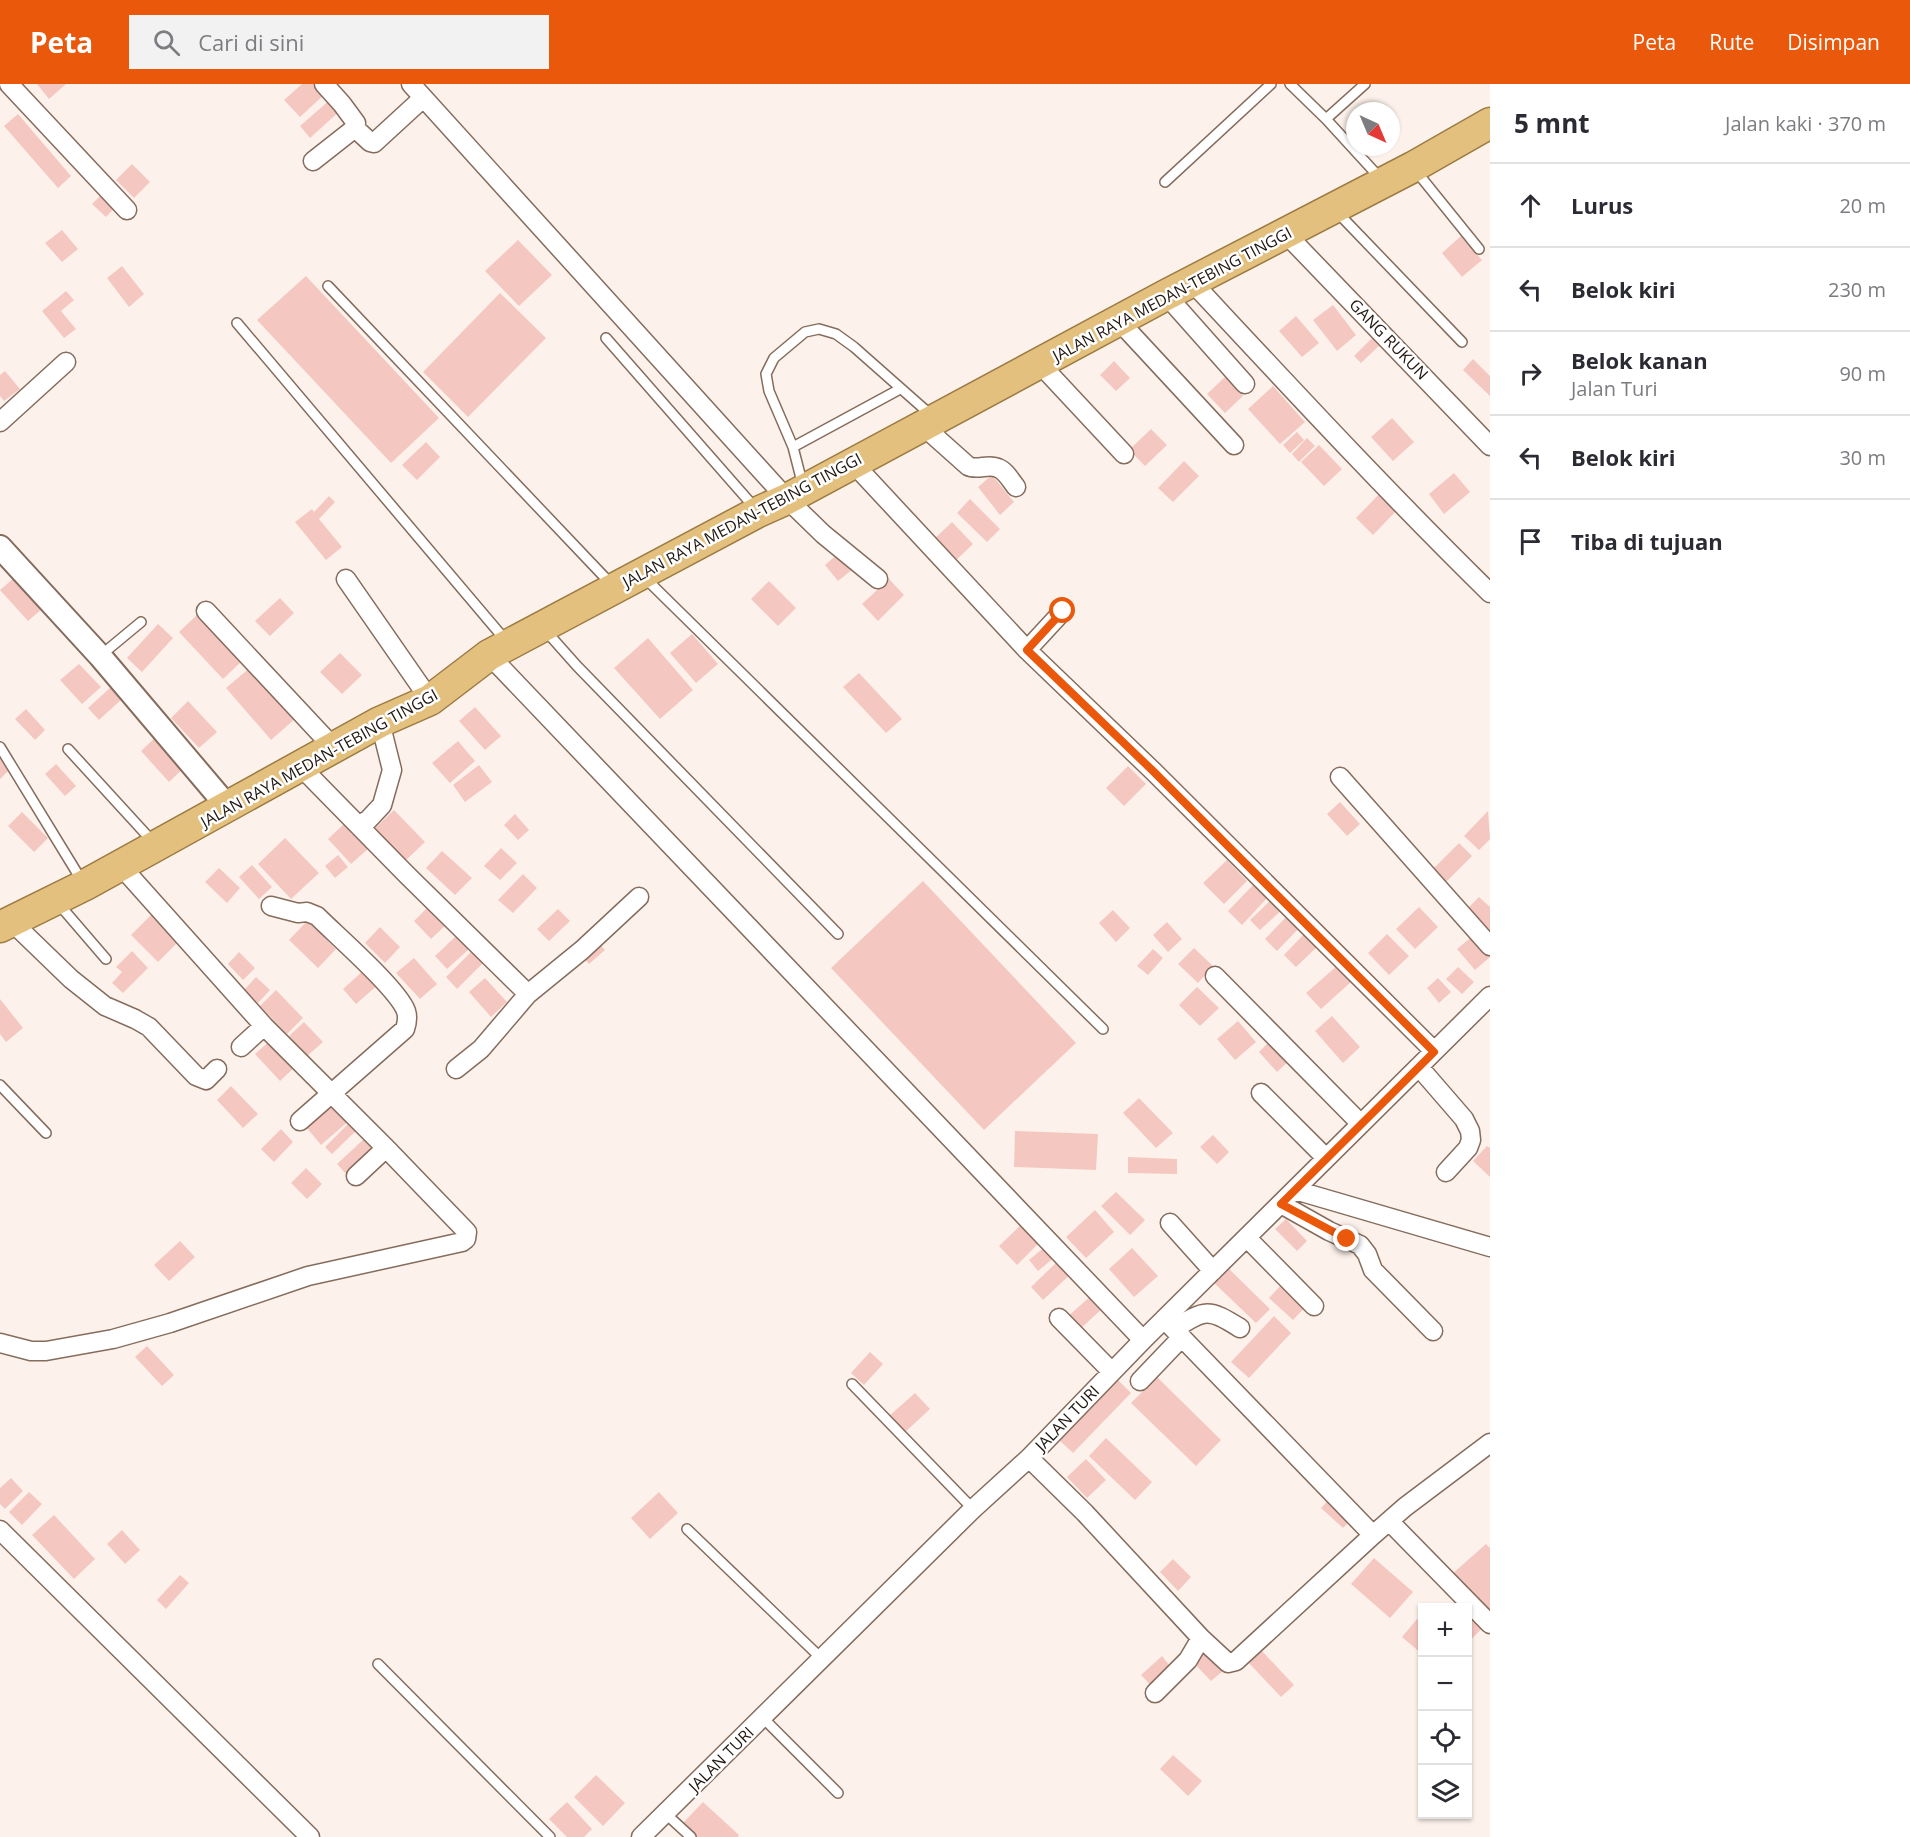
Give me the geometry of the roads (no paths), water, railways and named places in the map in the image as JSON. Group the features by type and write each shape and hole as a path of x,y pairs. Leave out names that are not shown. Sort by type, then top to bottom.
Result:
{"highway":[{"name":"JALAN RAYA MEDAN-TEBING TINGGI","path":"5,924 85,885 380,722 430,700 499,649 541,626 795,494 1179,288 1413,167 1490,123"}],"street":[{"path":"9,84 127,210"},
{"path":"313,161 355,128 356,123 324,84"},
{"path":"355,128 370,142 375,143 417,91 795,494 823,534 878,579"},
{"name":"GANG RUKUN","path":"1286,234 1490,446"},
{"path":"1179,288 1245,384"},
{"path":"1179,288 1353,454 1490,592"},
{"path":"1119,321 1234,446"},
{"path":"0,422 66,362"},
{"path":"1040,364 1124,454"},
{"path":"928,422 968,466 977,469 1000,468 1016,487"},
{"path":"852,462 1027,650 1153,771 1434,1052"},
{"path":"0,547 100,656 228,807"},
{"path":"346,579 430,700"},
{"path":"206,611 333,747"},
{"path":"1027,650 1063,611"},
{"path":"499,649 1007,1197 1143,1340"},
{"path":"358,825 368,820 382,805 392,770 380,722"},
{"path":"300,766 528,994"},
{"path":"1340,777 1490,946"},
{"path":"0,1343 31,1351 46,1351 113,1339 170,1323 308,1276 462,1242 466,1239 467,1232 264,1026 120,865"},
{"path":"456,1069 481,1048 528,994 575,956 639,897"},
{"path":"271,906 317,916 383,980 405,1009 407,1023 405,1029 300,1121"},
{"path":"5,924 105,1006 149,1027 196,1076 206,1080 217,1069"},
{"path":"1215,976 1361,1124"},
{"name":"JALAN TURI","path":"641,1837 973,1509 1029,1458 1143,1340 1174,1328 1213,1271 1490,996"},
{"path":"241,1047 264,1026"},
{"path":"1419,1067 1464,1119 1470,1131 1471,1140 1468,1148 1446,1172"},
{"path":"1261,1093 1326,1158"},
{"path":"356,1176 386,1148"},
{"path":"1295,1190 1490,1247"},
{"path":"1281,1204 1329,1231 1360,1245 1367,1254 1373,1270 1433,1331"},
{"path":"1170,1224 1213,1271"},
{"path":"1247,1238 1314,1306"},
{"path":"1140,1381 1174,1328 1194,1316 1208,1312 1219,1315 1240,1328"},
{"path":"1059,1318 1112,1372"},
{"path":"1174,1328 1373,1535"},
{"path":"1029,1458 1085,1513 1227,1663 1236,1661 1389,1521 1490,1443"},
{"path":"1389,1521 1490,1624"},
{"path":"0,1530 310,1837"},
{"path":"1155,1693 1188,1660 1201,1638"}],"lane":[{"path":"1165,182 1271,84"},
{"path":"1290,84 1326,118 1383,182"},
{"path":"1326,118 1365,84"},
{"path":"1413,167 1479,249"},
{"path":"1334,208 1462,342"},
{"path":"328,286 614,587"},
{"path":"237,323 499,649"},
{"path":"795,494 793,447 769,390 766,374 774,358 805,332 819,329 836,334 854,347 900,389 928,422"},
{"path":"606,338 758,512"},
{"path":"793,447 900,389"},
{"path":"641,574 1103,1029"},
{"path":"100,656 141,622"},
{"path":"541,626 577,666 838,934"},
{"path":"0,747 85,885"},
{"path":"68,749 156,845"},
{"path":"56,900 106,959"},
{"path":"0,1085 46,1133"},
{"path":"852,1384 973,1509"},
{"path":"687,1529 822,1659"},
{"path":"378,1664 550,1837"},
{"path":"763,1718 838,1793"},
{"path":"666,1814 691,1837"}]}
